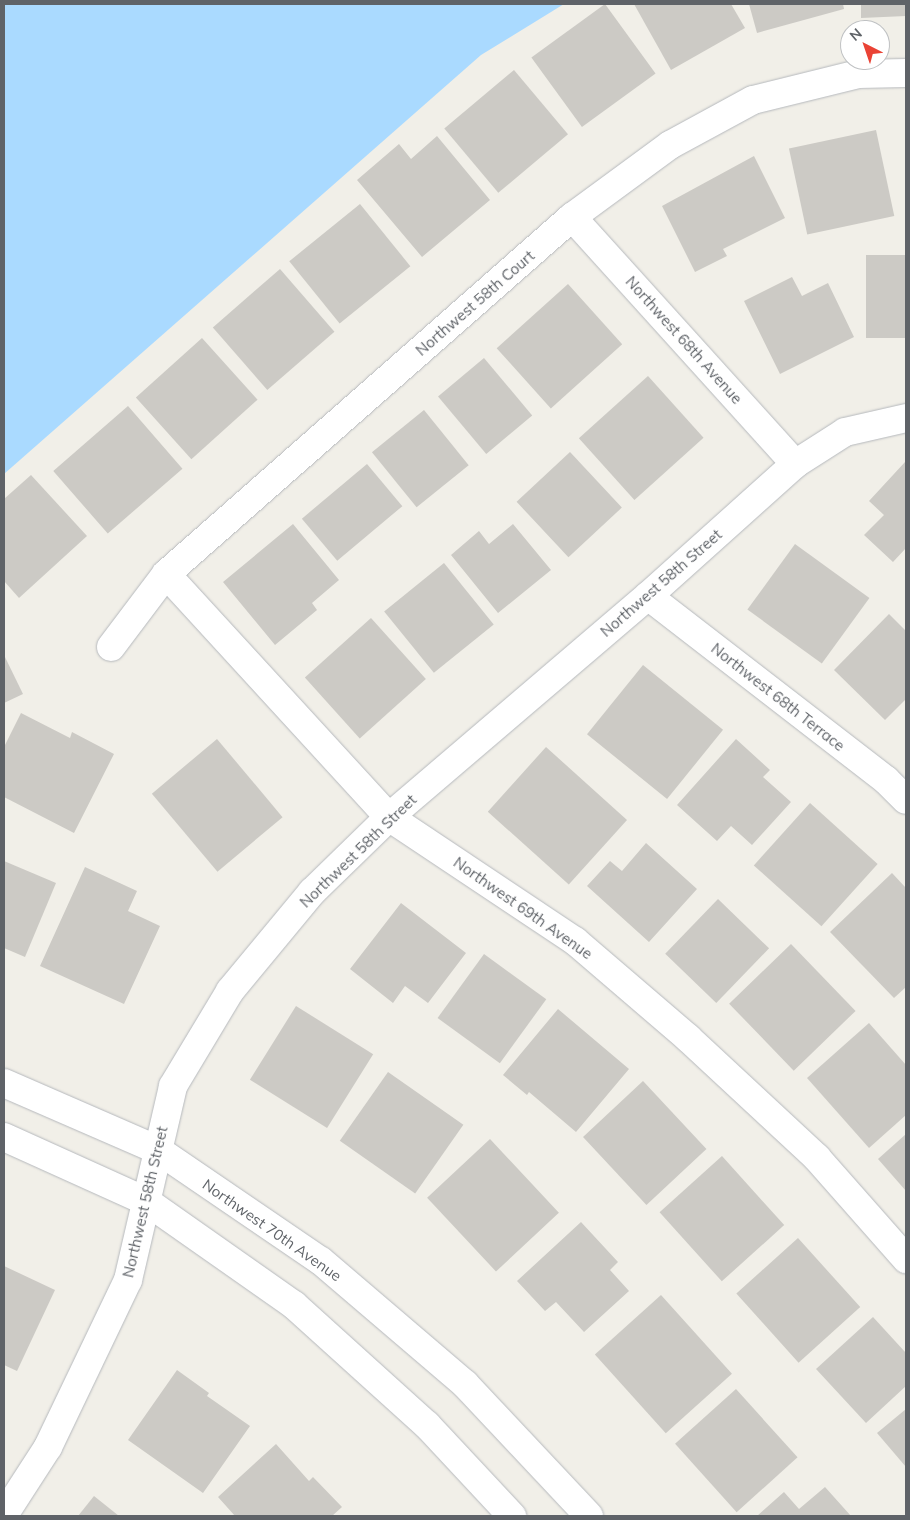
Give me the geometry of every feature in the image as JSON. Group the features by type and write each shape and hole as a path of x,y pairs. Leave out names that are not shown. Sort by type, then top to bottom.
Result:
{"street":[{"name":"Northwest 58th Court","path":"111,647 166,574 572,217 670,145 754,100 858,74 906,73"},
{"name":"Northwest 68th Avenue","path":"572,217 795,464"},
{"name":"Northwest 58th Street","path":"4,1515 48,1447 128,1280 172,1086 230,991 312,892 389,817 648,596 795,464 845,432 899,418 906,418"},
{"name":"Northwest 69th Avenue","path":"166,574 389,817 574,941 650,1005 817,1158 906,1259"},
{"name":"Northwest 68th Terrace","path":"648,596 886,780 906,800"},
{"name":"Northwest 70th Avenue","path":"4,1082 158,1150 321,1261 465,1384 589,1516"},
{"path":"4,1137 146,1201 294,1305 427,1425 512,1516"}],"water":[{"path":"4,4 564,4 481,55 4,474"}],"building":[{"path":"605,4 656,74 582,127 531,57"},
{"path":"634,4 731,4 745,28 671,70"},
{"path":"749,4 843,4 844,9 757,33"},
{"path":"861,4 906,4 906,16 861,18"},
{"path":"514,70 568,134 498,193 444,128"},
{"path":"876,130 894,216 807,235 789,149"},
{"path":"437,136 490,200 422,257 357,180 399,144 411,159"},
{"path":"754,156 785,218 723,249 727,256 695,272 662,206"},
{"path":"360,204 410,266 340,323 289,261"},
{"path":"866,255 906,255 906,338 866,338"},
{"path":"280,269 334,332 267,390 213,327"},
{"path":"792,277 802,296 828,283 854,337 780,374 744,301"},
{"path":"568,284 622,344 551,408 497,348"},
{"path":"202,338 258,400 191,459 136,398"},
{"path":"484,358 532,415 486,454 438,397"},
{"path":"648,376 704,438 634,500 579,438"},
{"path":"128,406 182,469 108,534 53,471"},
{"path":"424,410 469,465 417,507 372,452"},
{"path":"570,452 622,508 568,557 517,502"},
{"path":"905,462 906,548 893,562 864,535 884,515 869,501"},
{"path":"367,464 402,506 337,561 302,519"},
{"path":"31,475 87,536 19,598 4,581 4,499"},
{"path":"293,524 339,580 312,603 317,610 275,645 223,582"},
{"path":"513,524 551,570 498,613 451,555 479,531 489,544"},
{"path":"795,544 869,598 822,664 747,610"},
{"path":"444,563 494,624 434,673 384,611"},
{"path":"889,614 906,631 906,699 885,720 834,670"},
{"path":"371,618 426,679 360,738 305,678"},
{"path":"4,655 23,694 4,703"},
{"path":"643,665 723,730 667,799 587,734"},
{"path":"21,713 70,738 72,732 114,754 74,833 4,797 4,747"},
{"path":"217,739 283,817 217,872 152,794"},
{"path":"736,739 770,770 763,777 791,802 752,845 731,826 717,841 677,805"},
{"path":"546,747 627,820 569,885 488,812"},
{"path":"810,803 878,864 821,926 754,865"},
{"path":"646,843 697,889 649,942 587,886 610,861 622,871"},
{"path":"4,861 56,883 25,957 4,948"},
{"path":"85,867 137,891 128,911 160,926 124,1004 40,966"},
{"path":"892,873 906,888 906,987 894,998 830,932"},
{"path":"718,899 769,948 716,1003 665,954"},
{"path":"401,903 466,953 428,1003 405,986 393,1003 350,969"},
{"path":"791,944 856,1011 794,1071 729,1004"},
{"path":"484,954 546,999 500,1063 438,1018"},
{"path":"296,1006 373,1054 327,1128 250,1080"},
{"path":"558,1009 629,1069 576,1132 529,1092 527,1095 503,1075"},
{"path":"869,1023 906,1065 906,1115 869,1148 807,1078"},
{"path":"388,1072 463,1125 415,1194 340,1141"},
{"path":"643,1081 706,1149 646,1205 583,1137"},
{"path":"906,1134 906,1191 878,1159"},
{"path":"490,1139 559,1213 496,1272 427,1198"},
{"path":"722,1156 784,1225 722,1281 660,1212"},
{"path":"581,1222 618,1262 610,1270 629,1291 584,1332 556,1302 545,1311 517,1281"},
{"path":"798,1238 860,1307 799,1363 736,1294"},
{"path":"4,1266 55,1290 17,1371 4,1365"},
{"path":"661,1295 732,1374 666,1433 595,1355"},
{"path":"873,1317 906,1353 906,1386 866,1423 816,1369"},
{"path":"177,1370 209,1393 207,1396 250,1426 203,1493 128,1440"},
{"path":"736,1389 798,1457 737,1512 675,1444"},
{"path":"906,1409 906,1467 877,1433"},
{"path":"276,1444 309,1481 313,1477 342,1507 332,1516 235,1516 218,1497"},
{"path":"825,1487 851,1516 757,1516 784,1492 799,1509"},
{"path":"94,1496 119,1516 78,1516"}]}
